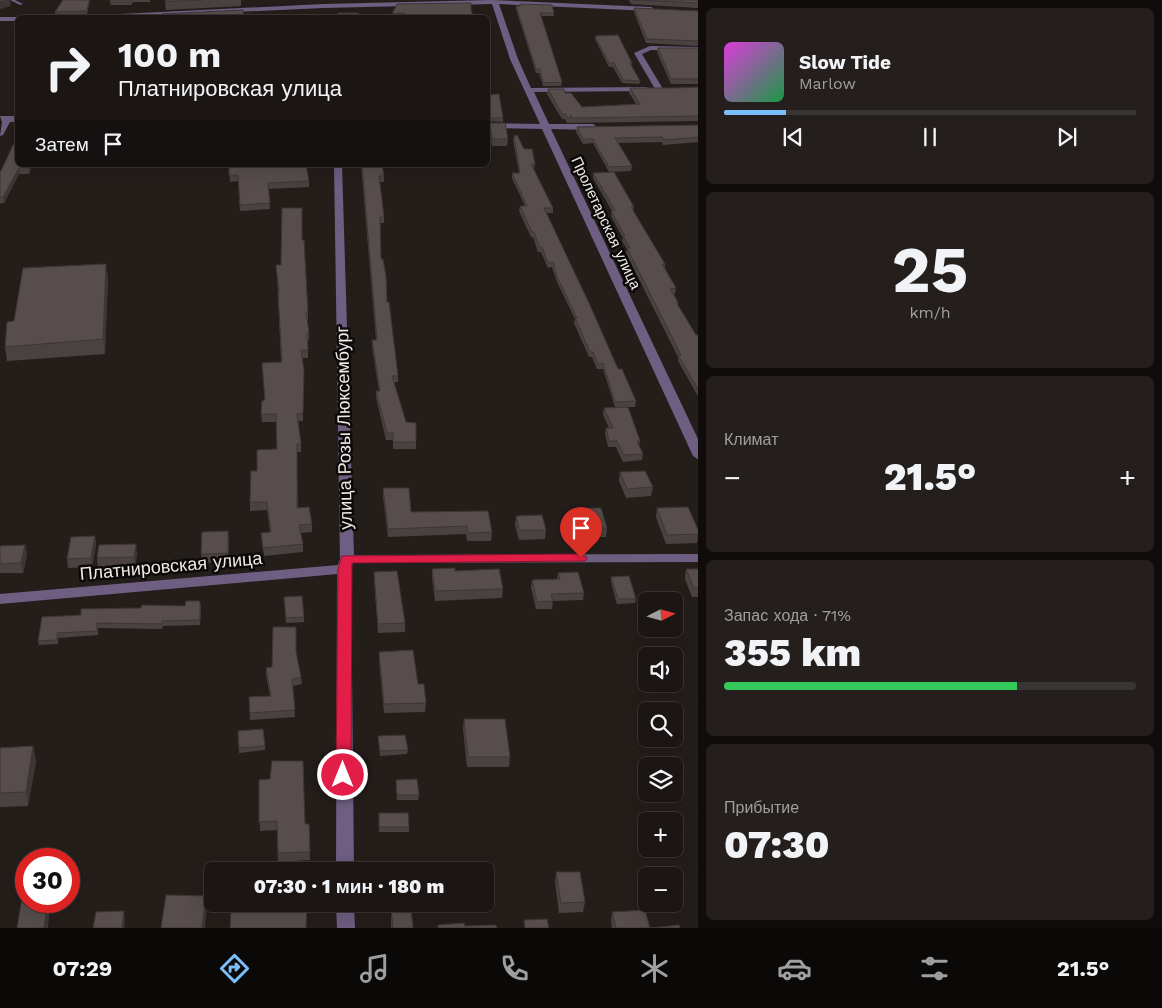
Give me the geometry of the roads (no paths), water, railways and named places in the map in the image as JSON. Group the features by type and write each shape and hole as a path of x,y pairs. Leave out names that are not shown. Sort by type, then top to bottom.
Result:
{"street":[{"path":"112,15 494,1 659,9"},
{"name":"Пролетарская улица","path":"494,1 514,59 698,456"},
{"path":"0,19 15,18"},
{"path":"658,89 638,52 650,48 698,49"},
{"path":"528,90 668,89"},
{"path":"0,133 4,119"},
{"path":"490,126 603,127"},
{"name":"улица Розы Люксембург","path":"338,167 345,564 345,862"},
{"name":"Платнировская улица","path":"0,599 345,564 698,558"},
{"path":"345,912 346,928"}],"lane":[{"path":"12,0 21,4"}]}
